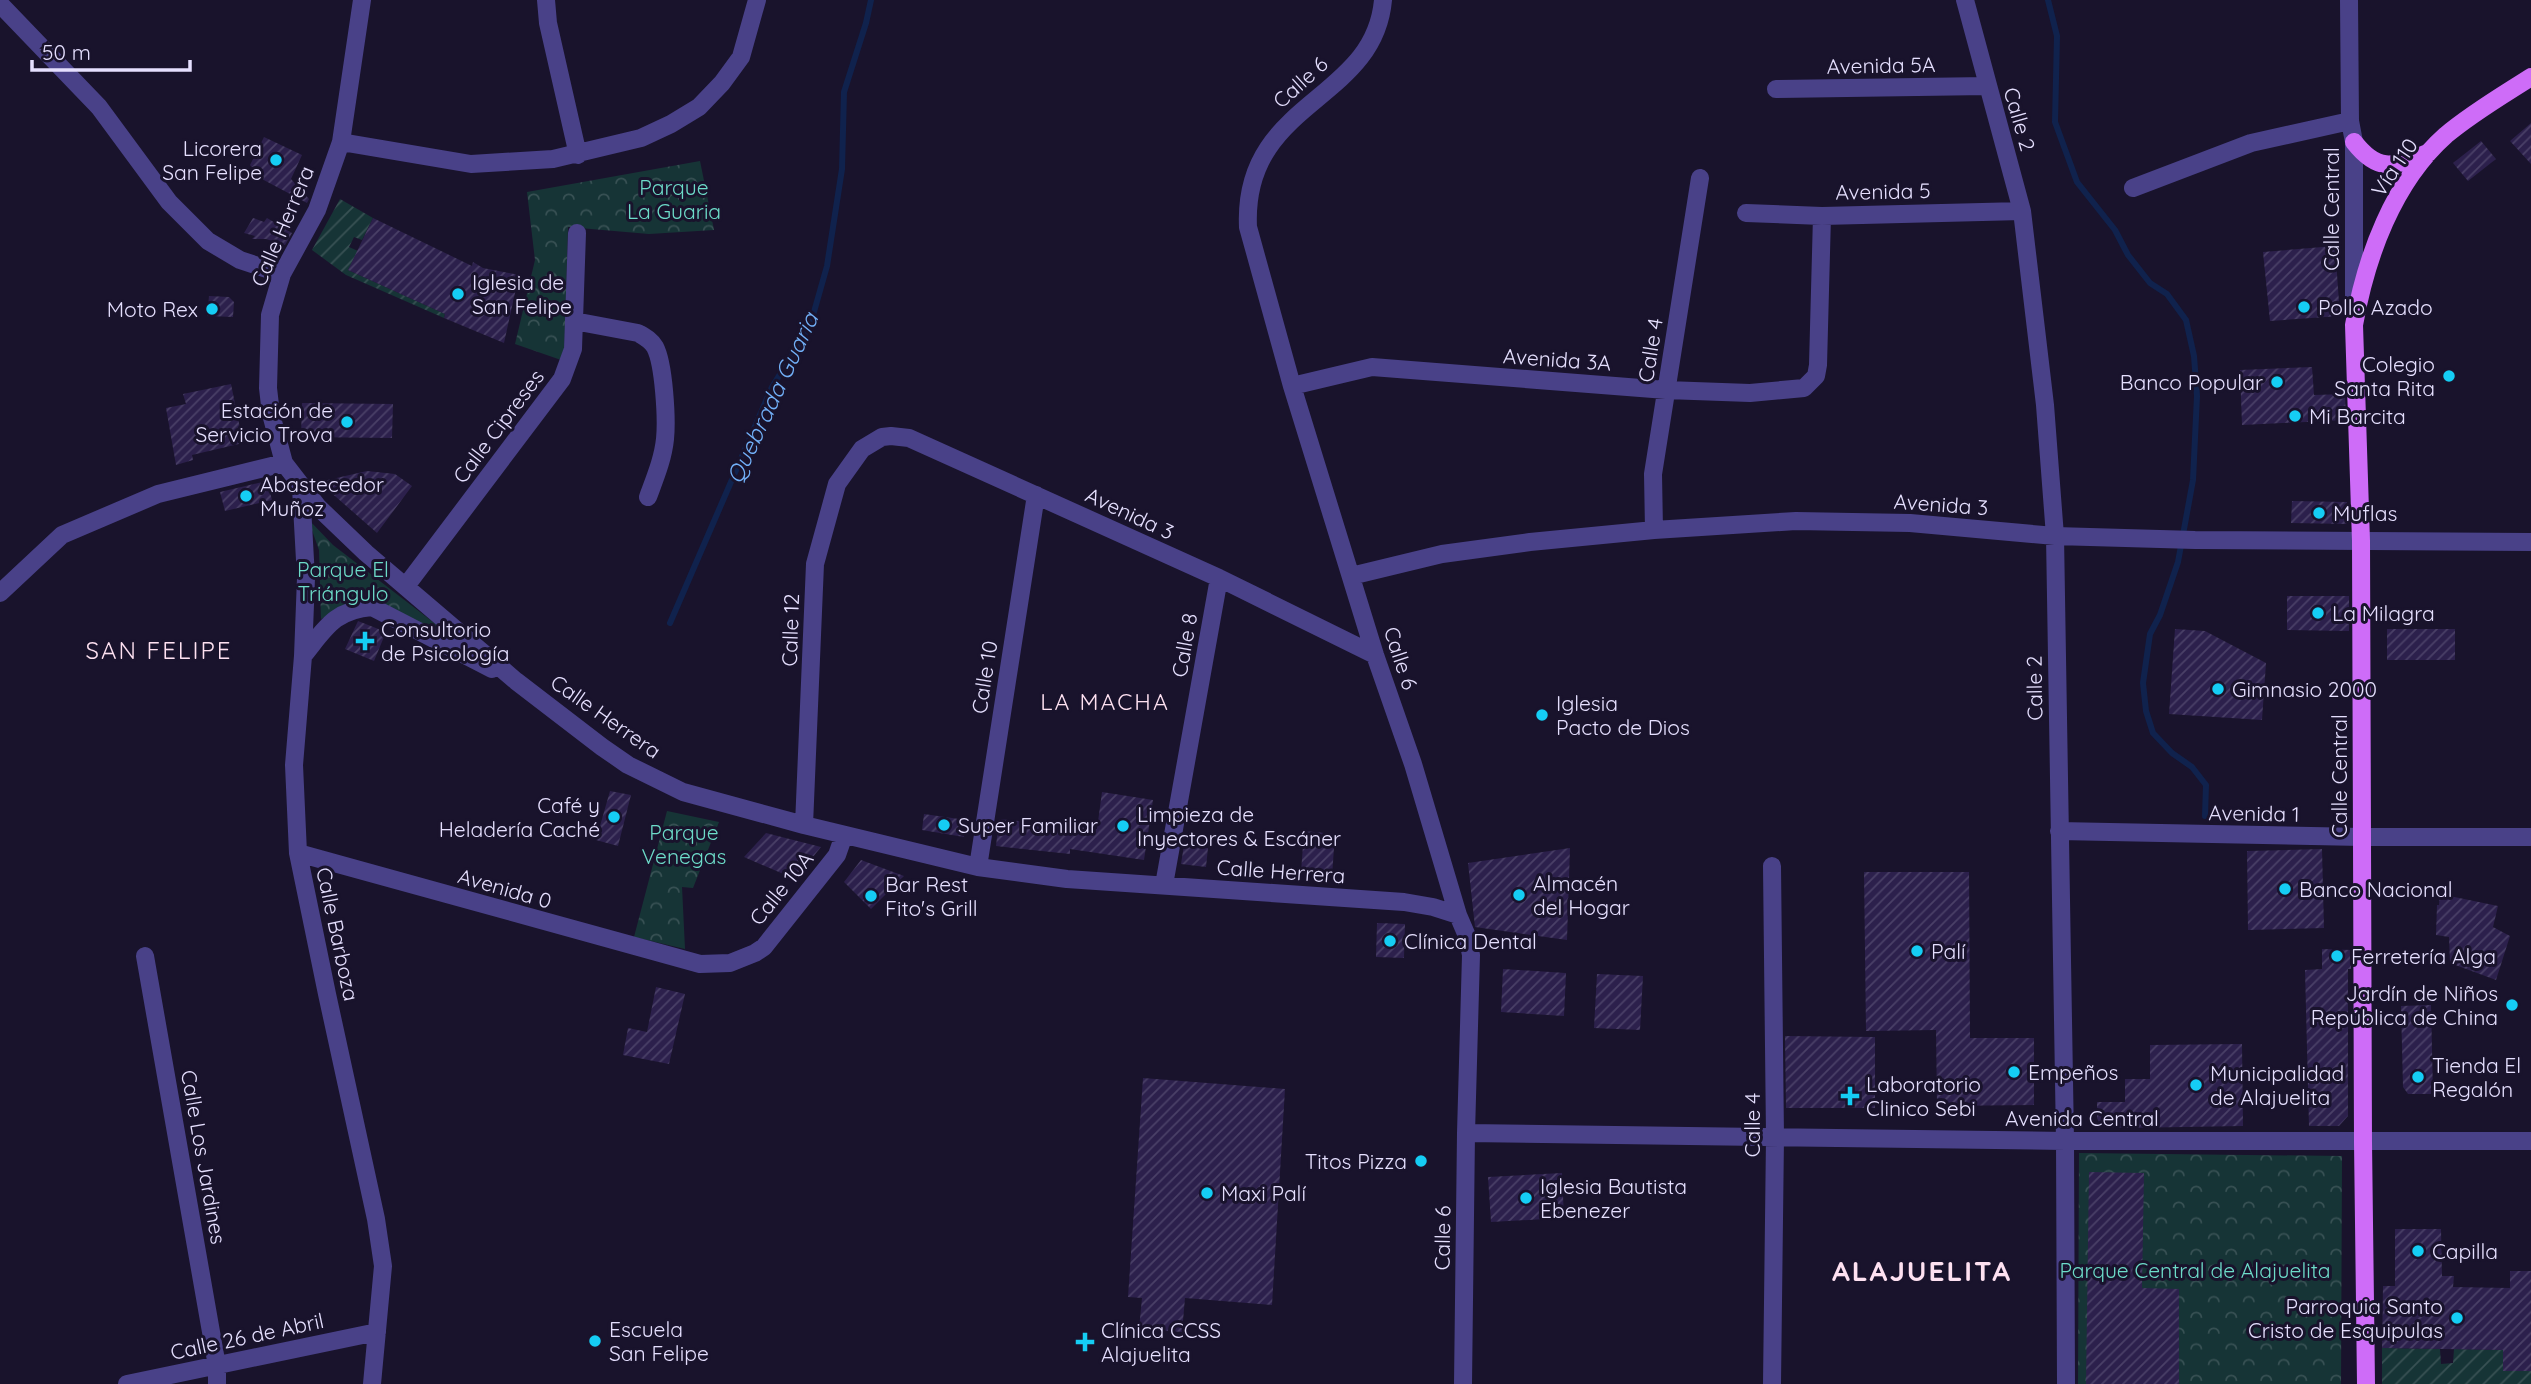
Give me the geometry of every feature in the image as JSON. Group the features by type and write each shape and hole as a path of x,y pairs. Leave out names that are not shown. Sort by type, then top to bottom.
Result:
{"main road":[{"name":"Vía 110","path":"2354,325 2359,293 2375,245 2395,203 2428,153 2448,133 2531,77"},
{"path":"2354,142 2366,158 2387,165 2398,164 2428,153"},
{"name":"Calle Central","path":"2354,325 2361,541 2366,1384"}],"street":[{"name":"Calle Herrera","path":"362,0 341,142 317,210 282,274 271,315 268,388 271,414 284,463 301,488 366,553 516,681 628,765 683,792 844,835 978,867 1068,879 1404,902 1458,915"},
{"path":"546,0 548,23 578,155"},
{"path":"341,142 471,164 553,159 641,138 699,107 722,83 741,57 758,0"},
{"name":"Calle 6","path":"1383,0 1381,20 1365,53 1280,131 1268,146 1251,180 1247,211 1248,227 1292,386 1375,655 1413,764 1458,915 1468,936 1471,955 1463,1384"},
{"name":"Calle 2","path":"1965,0 2022,211 2042,377 2055,536 2065,1141 2066,1384"},
{"name":"Calle Central","path":"2349,0 2350,121 2354,142 2354,325"},
{"path":"0,4 99,107 169,202 208,240 240,260 282,274"},
{"name":"Avenida 5A","path":"1776,89 1987,86"},
{"path":"2133,188 2251,143 2350,121"},
{"name":"Calle 4","path":"1654,530 1653,474 1700,178"},
{"name":"Avenida 5","path":"1746,213 1822,216 2022,211"},
{"name":"Avenida 3A","path":"1292,386 1372,368 1666,390 1750,393 1804,388 1816,376 1822,216"},
{"name":"Calle Cipreses","path":"406,586 562,379 573,349 577,233"},
{"path":"574,320 638,333 646,337 657,350 664,395 665,439 659,468 648,497"},
{"name":"Avenida 3","path":"863,449 882,437 909,438 1219,578 1375,655"},
{"name":"Calle 12","path":"804,825 815,564 837,484 863,449"},
{"path":"0,593 62,535 158,494 284,463"},
{"name":"Calle Barboza","path":"301,488 306,578 294,765 298,853 378,1231 383,1266 372,1384"},
{"name":"Calle 10","path":"978,867 1036,495"},
{"name":"Avenida 3","path":"1352,576 1443,554 1530,542 1654,530 1796,521 1909,523 2055,536 2195,540 2531,542"},
{"name":"Calle 8","path":"1164,885 1219,578"},
{"path":"303,656 331,623 352,608 372,607 516,681"},
{"name":"Avenida 1","path":"2059,831 2362,838 2531,838"},
{"name":"Calle 10A","path":"701,964 730,963 764,947 837,855 844,835"},
{"name":"Avenida 0","path":"298,853 701,964"},
{"name":"Calle 4","path":"1772,866 1775,1137 1772,1384"},
{"name":"Calle Los Jardines","path":"145,956 217,1375"},
{"name":"Avenida Central","path":"1466,1133 2065,1141 2531,1141"},
{"name":"Calle 26 de Abril","path":"127,1384 217,1375 377,1332"}],"green space":[{"name":"Parque La Guaria","path":"700,161 714,230 649,234 568,227 564,361 515,344 535,260 527,192"},
{"path":"340,199 373,218 362,240 354,237 349,247 358,251 348,270 445,314 444,318 346,275 312,250"},
{"name":"Parque El Triángulo","path":"308,519 333,545 481,659 350,604 321,619 319,550"},
{"name":"Parque Venegas","path":"667,811 719,822 693,888 682,887 685,949 634,937"},
{"name":"Parque Central de Alajuelita","path":"2079,1153 2342,1156 2341,1384 2078,1384"},
{"path":"2382,1348 2440,1349 2441,1364 2453,1363 2454,1349 2503,1350 2503,1371 2531,1371 2531,1384 2382,1384"}],"building":[{"path":"2531,123 2531,164 2510,141"},
{"name":"Licorera San Felipe","path":"264,137 302,155 291,179 309,199 307,203 260,178 250,165"},
{"path":"2481,141 2496,159 2468,181 2453,163"},
{"path":"253,218 264,222 267,218 292,233 285,245 266,239 252,239 255,236 244,233"},
{"name":"Iglesia de San Felipe","path":"373,218 472,266 473,262 483,268 519,275 504,343 444,318 445,314 348,270"},
{"path":"2335,246 2340,316 2270,321 2263,252"},
{"name":"Moto Rex","path":"209,296 229,297 234,302 233,317 207,316"},
{"path":"2312,367 2314,395 2345,394 2346,420 2242,425 2240,370"},
{"path":"231,384 243,443 192,455 193,460 176,465 166,408 186,404 183,394"},
{"path":"302,403 393,404 392,438 301,437"},
{"path":"367,471 395,474 412,486 377,533 319,482"},
{"name":"Abastecedor Muñoz","path":"267,481 272,500 225,511 220,492"},
{"name":"Muflas","path":"2292,501 2347,502 2347,524 2291,523"},
{"name":"La Milagra","path":"2287,596 2349,596 2349,631 2287,630"},
{"name":"Consultorio de Psicología","path":"358,621 386,632 374,661 345,649"},
{"name":"Gimnasio 2000","path":"2175,629 2205,631 2266,663 2262,720 2169,714"},
{"path":"2387,629 2455,629 2455,660 2387,660"},
{"name":"Café y Heladería Caché","path":"610,791 631,795 618,846 596,840"},
{"path":"1102,792 1153,800 1144,860 1070,849 1070,854 996,846 999,819 1097,829"},
{"name":"Super Familiar","path":"924,814 966,820 964,837 922,830"},
{"path":"1304,831 1335,834 1332,876 1301,873"},
{"path":"766,833 821,847 795,879 744,857"},
{"path":"1184,845 1208,848 1206,867 1181,864"},
{"name":"Almacén del Hogar","path":"1570,848 1567,940 1475,927 1468,863"},
{"name":"Banco Nacional","path":"2322,849 2324,928 2248,930 2247,851"},
{"name":"Bar Rest Fito's Grill","path":"861,860 904,876 871,909 844,882"},
{"name":"Palí","path":"1864,872 1969,872 1970,1038 2034,1038 2034,1105 1937,1106 1936,1030 1866,1031"},
{"path":"2440,894 2498,906 2493,927 2510,936 2496,980 2450,963 2449,937 2436,935"},
{"name":"Clínica Dental","path":"1377,923 1405,924 1404,958 1376,957"},
{"path":"2322,949 2351,950 2351,969 2348,969 2348,1116 2339,1126 2309,1126 2305,970 2322,969"},
{"path":"1503,969 1566,973 1564,1016 1501,1012"},
{"path":"1597,974 1643,976 1640,1030 1594,1028"},
{"path":"656,987 685,994 669,1064 623,1055 628,1028 647,1032"},
{"path":"2431,1005 2433,1094 2408,1094 2403,1087 2401,1006"},
{"path":"1785,1036 1875,1037 1875,1108 1786,1108"},
{"name":"Municipalidad de Alajuelita","path":"2242,1044 2243,1126 2101,1127 2097,1118 2097,1102 2125,1102 2125,1079 2150,1079 2150,1045"},
{"name":"Maxi Palí","path":"1143,1078 1285,1089 1272,1305 1185,1298 1182,1332 1139,1329 1142,1298 1128,1297"},
{"path":"2089,1172 2144,1173 2142,1288 2179,1289 2179,1384 2086,1384"},
{"name":"Iglesia Bautista Ebenezer","path":"1562,1173 1564,1218 1491,1222 1488,1177"},
{"name":"Parroquia Santo Cristo de Esquipulas","path":"2395,1229 2441,1229 2442,1276 2454,1276 2453,1287 2510,1288 2510,1271 2531,1271 2531,1371 2503,1371 2503,1350 2382,1348 2383,1286 2395,1286"}],"waterway":[{"name":"Quebrada Guaria","path":"670,623 772,387 810,326 827,266 842,169 844,92 871,0"},
{"path":"2048,0 2057,36 2055,122 2077,182 2115,230 2128,255 2150,283 2167,294 2186,320 2194,356 2197,396 2193,480 2178,562 2160,615 2150,634 2143,683 2146,711 2153,733 2172,753 2192,767 2206,785 2205,816"}],"place":[{"name":"Licorera San Felipe","path":"276,160"},
{"name":"Iglesia de San Felipe","path":"458,294"},
{"name":"Pollo Azado","path":"2304,307"},
{"name":"Moto Rex","path":"212,309"},
{"name":"Colegio Santa Rita","path":"2449,376"},
{"name":"Banco Popular","path":"2277,382"},
{"name":"Mi Barcita","path":"2295,416"},
{"name":"Estación de Servicio Trova","path":"347,422"},
{"name":"Abastecedor Muñoz","path":"246,496"},
{"name":"Muflas","path":"2319,513"},
{"name":"La Milagra","path":"2318,613"},
{"name":"Consultorio de Psicología","path":"365,641"},
{"name":"Gimnasio 2000","path":"2218,689"},
{"name":"Iglesia Pacto de Dios","path":"1542,715"},
{"name":"Café y Heladería Caché","path":"614,817"},
{"name":"Super Familiar","path":"944,825"},
{"name":"Limpieza de Inyectores & Escáner","path":"1123,826"},
{"name":"Banco Nacional","path":"2285,889"},
{"name":"Almacén del Hogar","path":"1519,895"},
{"name":"Bar Rest Fito's Grill","path":"871,896"},
{"name":"Clínica Dental","path":"1390,941"},
{"name":"Palí","path":"1917,951"},
{"name":"Ferretería Alga","path":"2337,956"},
{"name":"Jardín de Niños República de China","path":"2512,1005"},
{"name":"Empeños","path":"2014,1072"},
{"name":"Tienda El Regalón","path":"2418,1077"},
{"name":"Municipalidad de Alajuelita","path":"2196,1085"},
{"name":"Laboratorio Clinico Sebi","path":"1850,1096"},
{"name":"Titos Pizza","path":"1421,1161"},
{"name":"Maxi Palí","path":"1207,1193"},
{"name":"Iglesia Bautista Ebenezer","path":"1526,1198"},
{"name":"Capilla","path":"2418,1251"},
{"name":"Parroquia Santo Cristo de Esquipulas","path":"2457,1318"},
{"name":"Escuela San Felipe","path":"595,1341"},
{"name":"Clínica CCSS Alajuelita","path":"1085,1342"}],"district":[{"name":"SAN FELIPE","path":"159,650"},
{"name":"LA MACHA","path":"1105,701"},
{"name":"ALAJUELITA","path":"1922,1270"}]}
